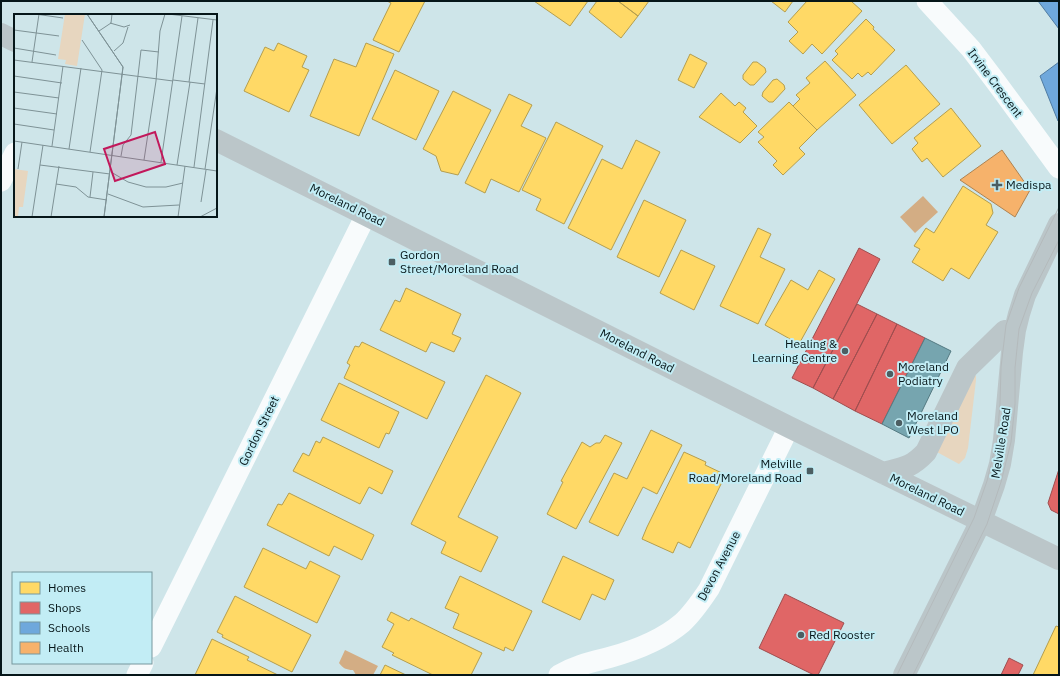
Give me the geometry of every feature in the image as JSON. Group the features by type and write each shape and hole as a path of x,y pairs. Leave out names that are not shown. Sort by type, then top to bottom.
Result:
{"main road":[{"path":"1,34 14,40"},
{"name":"Moreland Road","path":"217,140 789,427 1059,559"},
{"name":"Melville Road","path":"904,675 980,521 994,485 1000,464 1004,440 1015,330 1025,295 1059,224"},
{"path":"883,473 909,466 926,452 967,368 1005,331 1015,330"}],"street":[{"name":"Irvine Crescent","path":"927,1 971,49 1059,168"},
{"path":"1,181 14,155"},
{"name":"Gordon Street","path":"152,645 366,215"},
{"name":"Devon Avenue","path":"559,675 569,669 638,648 664,636 683,622 697,607 709,589 789,427"},
{"path":"137,675 142,664"}],"shaded area":[{"path":"923,196 938,212 915,233 900,217"},
{"path":"973,374 976,376 976,380 968,448 965,458 959,464 935,451"},
{"path":"345,650 378,666 373,675 356,675 353,670 342,666 339,663"}],"building: Homes":[{"path":"387,1 425,1 399,52 373,40 391,3"},
{"path":"534,1 588,1 570,26"},
{"path":"597,1 618,1 638,16 621,38 589,12"},
{"path":"618,1 649,1 638,16"},
{"path":"771,1 793,1 785,12"},
{"path":"807,1 851,1 862,11 822,54 812,44 803,54 789,41 798,32 788,22"},
{"path":"866,19 874,27 873,29 895,50 871,75 868,72 862,77 858,73 852,79 832,60 838,54 835,51"},
{"path":"278,43 307,56 302,67 309,70 289,112 244,91 265,47 274,51"},
{"path":"366,43 394,54 359,136 310,116 334,59 356,67"},
{"path":"690,54 707,63 694,88 678,80"},
{"path":"825,61 856,95 817,130 793,106 800,99 796,95 810,83 806,78"},
{"path":"753,62 757,62 765,68 766,72 754,85 750,85 743,79 743,75"},
{"path":"906,65 940,104 892,144 859,105"},
{"path":"395,70 439,91 416,140 372,119"},
{"path":"777,79 784,85 785,89 773,102 769,102 762,96 763,92 773,80"},
{"path":"453,91 491,110 458,175 441,171 436,156 423,149"},
{"path":"721,93 735,106 739,102 746,108 743,112 757,126 740,143 699,117"},
{"path":"509,94 532,105 521,126 546,138 519,192 491,179 485,193 465,183"},
{"path":"789,102 817,130 799,148 805,154 783,175 773,165 777,161 758,142 764,137 758,132"},
{"path":"951,108 981,146 943,177 927,158 922,162 912,149 918,143 914,138"},
{"path":"556,122 603,146 564,224 536,210 541,199 522,190"},
{"path":"636,140 660,152 611,250 568,228 602,159 622,169"},
{"path":"963,186 991,204 993,213 986,225 998,232 969,279 951,268 943,281 912,262 920,249 914,246 926,228 934,233"},
{"path":"644,200 686,220 659,277 617,257"},
{"path":"758,228 771,234 760,257 785,269 758,324 720,306"},
{"path":"681,250 715,266 694,310 660,293"},
{"path":"819,270 835,279 799,344 765,325 791,280 808,290"},
{"path":"406,288 461,314 452,334 461,338 454,352 431,342 426,352 380,330 395,300 400,302"},
{"path":"362,342 445,382 427,419 344,378 350,365 347,363 355,346 359,347"},
{"path":"486,375 521,393 458,517 498,537 481,572 441,553 446,542 411,524"},
{"path":"339,383 399,412 389,434 386,433 379,448 321,420"},
{"path":"651,430 682,445 657,494 643,487 618,536 589,522 614,473 627,479"},
{"path":"605,435 622,443 576,529 547,514 563,482 561,481 582,442 590,447 596,443 600,443"},
{"path":"323,437 393,471 382,494 369,487 360,504 293,471 303,453 309,456 316,441 320,443"},
{"path":"684,452 706,462 705,465 724,474 723,480 690,548 678,542 673,553 642,539"},
{"path":"289,493 374,535 362,560 334,546 329,556 267,525 278,504 282,505"},
{"path":"263,548 306,569 310,561 340,576 317,623 244,587"},
{"path":"563,556 614,580 605,600 592,594 580,620 542,602"},
{"path":"460,576 532,611 513,651 505,647 504,651 453,628 459,614 445,608"},
{"path":"235,596 311,635 292,672 222,637 223,635 217,632"},
{"path":"391,612 409,621 411,618 482,653 471,675 433,675 392,655 394,653 382,647 394,624 387,620"},
{"path":"1056,626 1059,627 1059,675 1033,675"},
{"path":"212,639 249,657 247,660 278,675 195,675"},
{"path":"385,665 406,675 380,675"}],"building: Shops":[{"path":"859,248 880,259 813,388 792,378"},
{"name":"Healing & Learning Centre","path":"857,304 877,314 833,399 813,388"},
{"path":"877,314 897,324 855,411 833,399"},
{"name":"Moreland Podiatry","path":"897,324 925,338 882,424 855,411"},
{"path":"1059,469 1059,514 1051,510 1048,503"},
{"name":"Red Rooster","path":"785,594 844,623 818,675 814,675 759,648"},
{"path":"1009,658 1023,665 1018,675 1001,675"}],"building: Schools":[{"path":"1038,1 1059,1 1059,29"},
{"path":"1059,62 1059,121 1058,121 1040,76"}],"building: Health":[{"name":"Medispa","path":"1002,150 1030,190 1015,217 960,180"}],"building: Public":[{"path":"925,338 951,351 909,438 882,424"}],"tram line":[{"path":"897,675 974,518 987,481 997,439 1001,367 1006,325 1019,288 1059,207"},
{"path":"913,675 987,524 1001,482 1011,442 1015,404 1015,368 1019,329 1032,293 1059,240"}],"place":[{"name":"Medispa","path":"997,185"},
{"name":"Gordon Street/Moreland Road","path":"392,262"},
{"name":"Healing & Learning Centre","path":"845,351"},
{"name":"Moreland Podiatry","path":"890,374"},
{"name":"Moreland West LPO","path":"899,423"},
{"name":"Melville Road/Moreland Road","path":"810,471"},
{"name":"Red Rooster","path":"801,635"}]}
